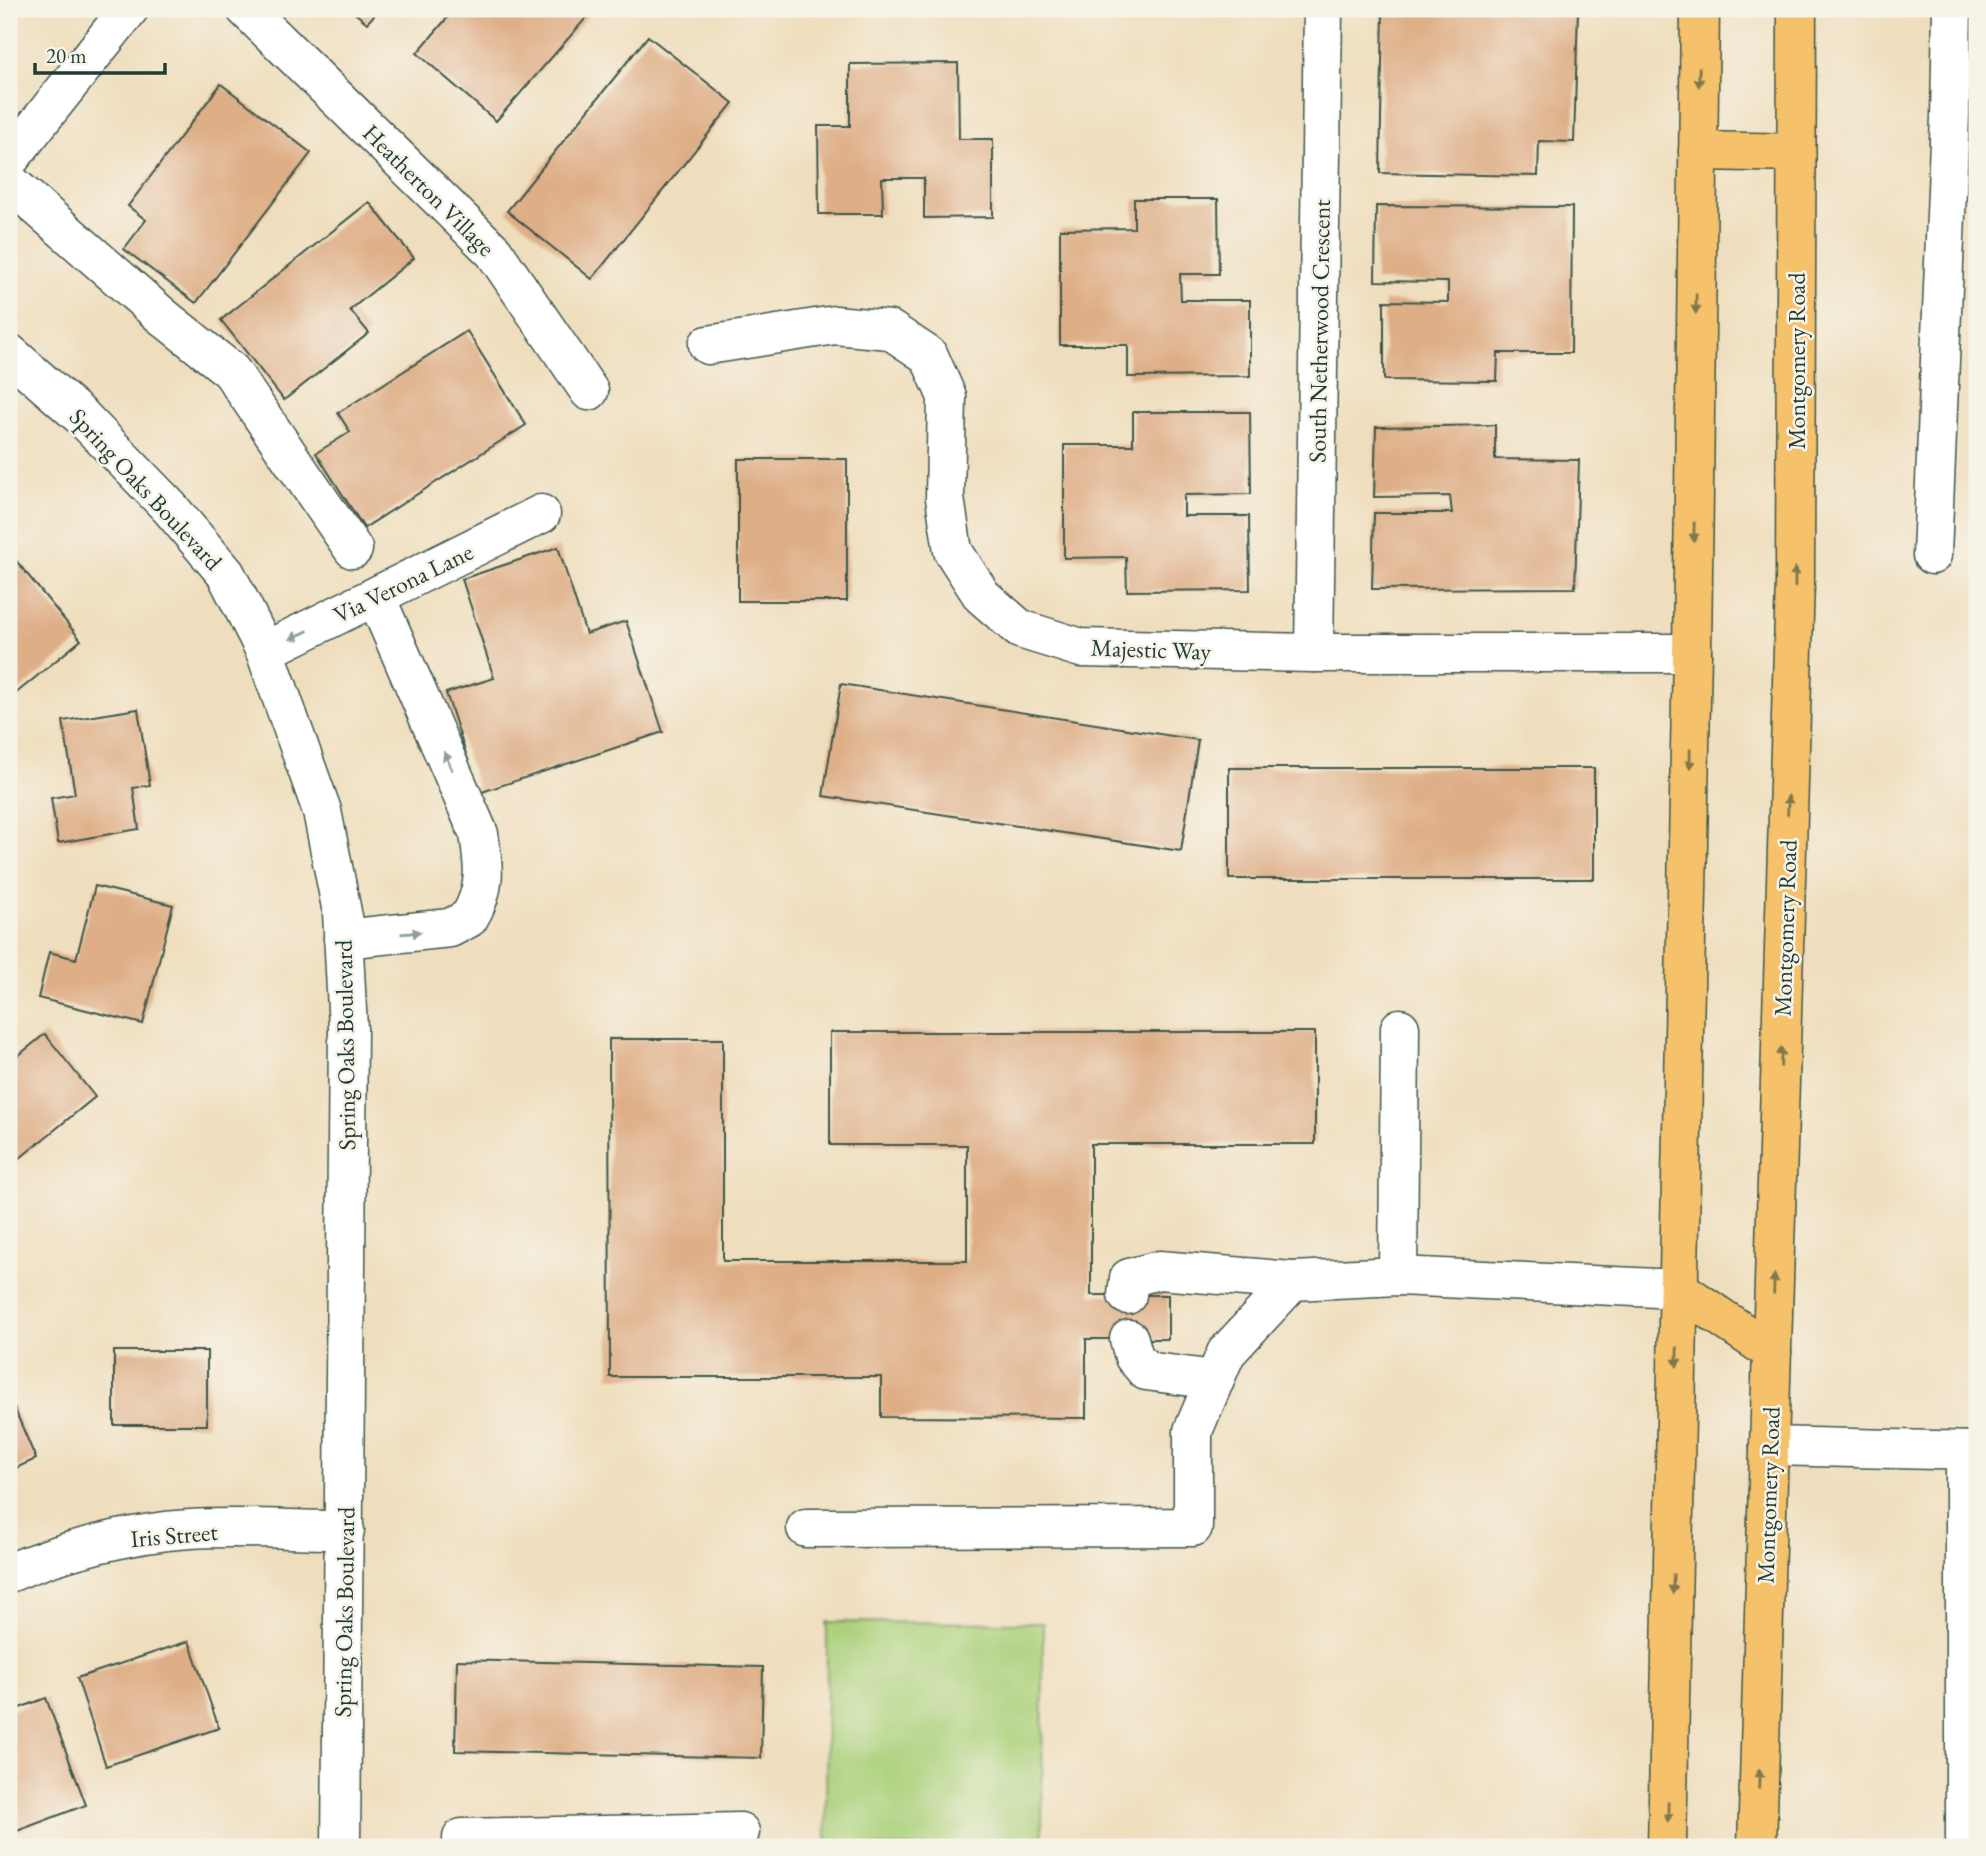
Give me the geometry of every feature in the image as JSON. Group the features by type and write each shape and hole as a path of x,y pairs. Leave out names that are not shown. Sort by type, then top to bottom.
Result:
{"main road":[{"path":"1667,1847 1692,653 1700,9"},
{"name":"Montgomery Road","path":"1757,1847 1795,582 1797,9"},
{"path":"1698,151 1797,153"},
{"path":"1679,1289 1772,1352"}],"street":[{"path":"9,160 129,9"},
{"name":"Heatherton Village","path":"246,9 494,252 589,391"},
{"name":"South Netherwood Crescent","path":"1314,653 1323,9"},
{"path":"1932,555 1952,9"},
{"path":"9,182 162,316 231,371 353,549"},
{"name":"Majestic Way","path":"708,345 835,325 890,330 929,356 947,397 945,498 953,551 982,596 1020,629 1081,648 1314,653 1692,653"},
{"name":"Spring Oaks Boulevard","path":"9,353 82,417 178,518 226,575 265,651 322,811 342,912 348,1030 341,1847"},
{"name":"Via Verona Lane","path":"265,651 541,514"},
{"path":"343,939 450,928 469,918 477,905 484,878 479,834 376,597"},
{"path":"1398,1276 1400,1028"},
{"path":"1128,1295 1129,1278 1159,1270 1293,1281 1398,1276 1679,1289"},
{"path":"806,1528 1193,1528 1193,1431 1226,1353 1293,1281"},
{"path":"1129,1339 1135,1357 1146,1371 1215,1380"},
{"path":"1769,1446 1971,1451 1965,1847"},
{"name":"Iris Street","path":"9,1573 115,1540 190,1529 345,1530"},
{"path":"462,1838 643,1841 740,1832"}],"green space":[{"path":"827,1622 1043,1623 1042,1847 826,1847"}],"building":[{"path":"350,9 380,9 367,23"},
{"path":"455,9 594,9 496,121 417,53"},
{"path":"1383,9 1578,9 1574,142 1539,141 1538,176 1380,173"},
{"path":"648,36 733,103 592,279 507,211"},
{"path":"958,63 959,139 993,139 993,217 924,218 924,178 882,178 883,214 819,214 818,126 850,126 850,64"},
{"path":"221,84 311,153 196,303 124,249 146,220 128,206"},
{"path":"1134,199 1218,199 1219,274 1180,274 1181,300 1250,300 1250,376 1128,377 1128,345 1060,345 1060,229 1134,228"},
{"path":"369,202 414,258 350,310 369,333 284,400 221,320"},
{"path":"1376,206 1572,207 1571,353 1498,353 1497,381 1384,380 1384,301 1448,302 1448,282 1375,281"},
{"path":"467,331 526,425 364,528 316,453 350,432 338,413"},
{"path":"1133,412 1250,412 1251,494 1184,495 1184,516 1249,516 1250,590 1127,591 1126,557 1064,558 1064,445 1133,445"},
{"path":"1495,425 1495,459 1579,460 1575,588 1372,589 1374,513 1452,513 1450,496 1374,497 1376,427"},
{"path":"738,459 847,459 847,601 738,601"},
{"path":"558,547 586,634 626,621 663,732 479,793 446,693 494,678 462,579"},
{"path":"9,552 81,640 9,699"},
{"path":"841,684 1198,740 1181,851 823,796"},
{"path":"138,709 150,785 133,788 139,829 58,843 51,798 75,794 63,721"},
{"path":"1229,768 1594,768 1594,879 1229,879"},
{"path":"95,886 173,905 143,1024 38,998 49,952 76,959"},
{"path":"830,1032 1315,1032 1315,1144 1091,1144 1091,1295 1168,1295 1168,1339 1086,1339 1086,1418 881,1417 881,1377 610,1377 609,1039 723,1039 723,1261 967,1261 967,1145 830,1145"},
{"path":"45,1034 95,1097 9,1167 9,1063"},
{"path":"114,1351 207,1351 207,1425 114,1425"},
{"path":"13,1405 36,1459 9,1471 9,1407"},
{"path":"189,1641 219,1728 106,1766 77,1678"},
{"path":"457,1660 763,1667 761,1758 455,1751"},
{"path":"46,1698 86,1805 9,1834 9,1712"}]}
